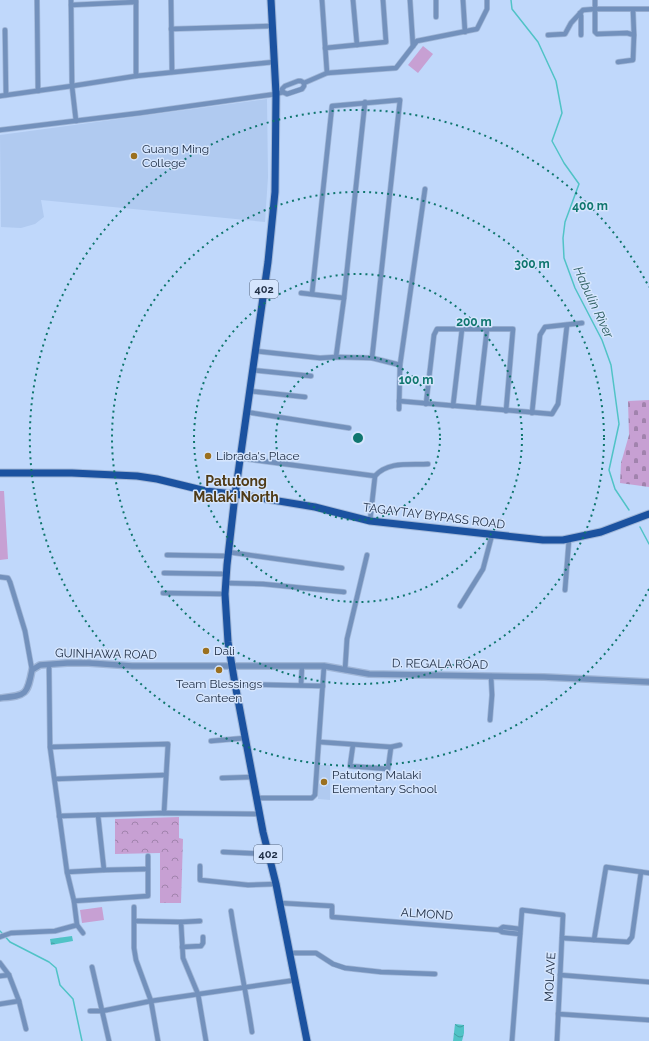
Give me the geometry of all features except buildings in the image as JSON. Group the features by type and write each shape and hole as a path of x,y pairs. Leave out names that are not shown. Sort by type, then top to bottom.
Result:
{"main road":[{"name":"402","path":"271,0 274,62 276,82 280,93 274,211 235,495 225,594 228,642 235,684 260,814 296,980 307,1041"},
{"name":"TAGAYTAY BYPASS ROAD","path":"0,473 72,473 137,476 157,479 199,490 315,506 370,521 543,540 569,539 601,532 649,514"}],"street":[{"path":"38,0 38,91"},
{"path":"171,0 172,72"},
{"path":"322,0 327,73"},
{"path":"353,0 357,45"},
{"path":"325,48 386,42 383,0"},
{"path":"410,0 413,46"},
{"path":"436,0 436,16"},
{"path":"463,0 465,32"},
{"path":"280,93 285,86 300,81 304,83 327,73 396,68 417,41 477,29 487,9 487,0"},
{"path":"595,0 595,32 597,34 628,33 634,35"},
{"path":"76,121 72,86 71,2 136,1 136,76"},
{"path":"548,35 565,34 571,23 583,10 649,9"},
{"path":"618,62 633,60 633,10"},
{"path":"580,14 581,35"},
{"path":"171,29 272,26"},
{"path":"5,30 6,95"},
{"path":"0,96 136,76 274,62"},
{"path":"0,130 280,93 287,94 302,89 304,83"},
{"path":"312,294 332,106 400,100 372,358"},
{"path":"336,357 344,298 365,102"},
{"path":"399,409 400,365 425,189"},
{"path":"301,293 344,298"},
{"path":"532,413 540,335 545,327 582,323"},
{"path":"399,401 552,414 558,404 568,325"},
{"path":"426,404 434,335 437,329 513,329 506,411"},
{"path":"453,406 462,329"},
{"path":"478,408 487,329"},
{"path":"255,352 320,358 372,358 400,365"},
{"path":"252,370 311,376"},
{"path":"249,391 305,397"},
{"path":"246,412 349,428"},
{"path":"240,458 375,476"},
{"path":"370,521 375,476 380,470 396,465 428,464"},
{"path":"460,606 482,569 492,535"},
{"path":"565,590 569,539"},
{"path":"167,555 228,554 342,568"},
{"path":"345,670 347,640 367,555"},
{"path":"164,573 226,574"},
{"path":"0,577 8,578 10,582 25,631 32,670 26,692 17,696 0,698"},
{"path":"225,583 263,584 344,592"},
{"path":"163,593 225,594"},
{"name":"GUINHAWA ROAD","path":"32,670 40,665 89,663 132,666 232,666"},
{"path":"49,664 50,747 66,872 74,901 77,925 83,933"},
{"name":"D. REGALA ROAD","path":"232,666 324,666 369,674 544,677 649,682"},
{"path":"301,685 302,666"},
{"path":"257,798 312,798 315,795 320,742 324,666"},
{"path":"490,720 492,694 491,676"},
{"path":"235,684 323,686"},
{"path":"211,741 245,738"},
{"path":"320,742 391,747 400,745"},
{"path":"50,747 168,744 164,813"},
{"path":"354,745 350,766 388,770 391,747"},
{"path":"55,778 166,775"},
{"path":"222,778 253,777"},
{"path":"59,816 164,813 260,814"},
{"path":"98,815 104,870"},
{"path":"223,852 269,854"},
{"path":"74,901 148,896 148,856"},
{"path":"200,866 200,880 248,886 276,884"},
{"path":"594,940 606,867 649,873"},
{"path":"66,872 148,869"},
{"path":"562,938 628,942 632,937 641,872"},
{"name":"ALMOND","path":"280,903 332,906 332,917 499,930 502,932 520,932"},
{"path":"134,907 134,948 136,960 151,1001 158,1041"},
{"name":"MOLAVE","path":"520,932 522,910 563,915 557,1041"},
{"path":"231,911 252,1032"},
{"path":"135,921 200,921"},
{"path":"181,922 183,958 198,994 206,1041"},
{"path":"0,937 11,933 55,931 77,925"},
{"path":"512,1041 520,932"},
{"path":"182,947 200,946 203,943 203,937"},
{"path":"290,953 316,953 333,964 346,968 381,972 435,974"},
{"path":"0,963 9,975 19,1001 26,1029"},
{"path":"92,968 108,1041"},
{"path":"0,976 9,975"},
{"path":"560,975 649,982"},
{"path":"90,1012 151,1001 296,980"},
{"path":"0,1004 19,1001"},
{"path":"558,1014 649,1020"}],"shaded area":[{"name":"Guang Ming College","path":"267,99 268,177 265,222 41,200 44,217 35,224 21,228 1,227 0,135"},
{"name":"Patutong Malaki Elementary School","path":"318,765 330,765 330,800 318,799"}],"green space":[{"path":"423,46 433,54 418,73 408,65"},
{"path":"649,400 649,487 620,483 621,463 629,435 628,401"},
{"path":"0,491 4,491 8,559 0,560"},
{"path":"179,817 179,838 183,839 181,903 160,903 160,853 115,854 115,819"},
{"path":"102,907 104,920 82,923 80,910"}],"water":[{"path":"72,936 73,941 51,945 50,939"},
{"path":"455,1024 464,1025 462,1041 453,1041"}],"waterway":[{"name":"Habulin River","path":"511,0 512,9 538,42 556,81 562,113 552,141 564,163 579,184 565,222 563,238 564,258 575,288 602,340 611,365 619,424 609,470 615,489 629,510"},
{"name":"Habulin River","path":"640,527 649,544"},
{"path":"0,931 10,942 49,962 56,968 60,985 73,999 82,1041"}],"place":[{"name":"Guang Ming College","path":"134,156"},
{"name":"Librada's Place","path":"208,456"},
{"name":"Dali","path":"206,651"},
{"name":"Team Blessings Canteen","path":"219,670"},
{"name":"Patutong Malaki Elementary School","path":"324,782"}],"district":[{"name":"Patutong Malaki North","path":"236,490"}]}
